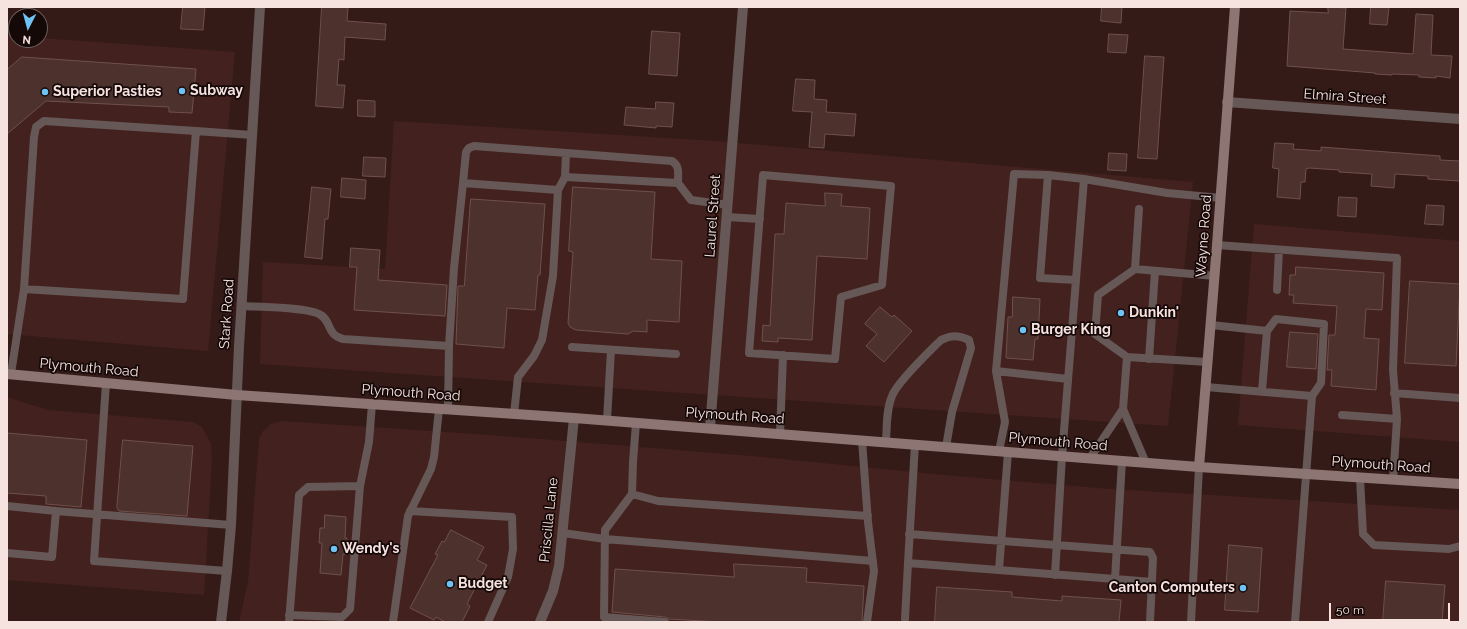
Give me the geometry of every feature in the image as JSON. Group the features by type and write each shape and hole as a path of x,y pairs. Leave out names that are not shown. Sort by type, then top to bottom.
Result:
{"main road":[{"name":"Wayne Road","path":"1199,467 1218,246 1227,102 1235,7"},
{"name":"Plymouth Road","path":"9,374 237,395 607,420 1199,467 1460,484"}],"street":[{"name":"Stark Road","path":"221,622 231,525 234,444 260,7"},
{"name":"Laurel Street","path":"710,428 744,7"},
{"name":"Elmira Street","path":"1227,102 1460,119"},
{"name":"Priscilla Lane","path":"540,622 553,591 558,573 574,418"}],"lane":[{"path":"9,374 24,289 34,137 36,127 44,120 252,135"},
{"path":"24,289 183,299 196,131"},
{"path":"393,622 408,516 431,469 444,409 454,268 466,152 469,148 474,146 672,161 678,168 678,183 691,200 728,205"},
{"path":"514,414 518,378 534,356 542,340 553,276 558,190 565,177 566,153"},
{"path":"998,570 1001,540 1005,422 996,372 1014,174 1048,175 1084,179 1168,193 1221,198"},
{"path":"763,175 891,186 882,285 841,297 835,359 783,355 749,353 763,175"},
{"path":"1048,175 1040,278 1076,280"},
{"path":"565,177 678,183"},
{"path":"1055,575 1062,456 1084,179"},
{"path":"463,183 558,190"},
{"path":"1136,269 1139,209"},
{"path":"727,217 760,219"},
{"path":"1218,246 1397,258 1393,370 1397,419 1393,480"},
{"path":"1277,290 1278,250"},
{"path":"1208,362 1127,357 1095,334 1098,295 1136,269 1215,276"},
{"path":"1149,359 1155,271"},
{"path":"242,306 306,310 319,314 327,322 330,331 335,337 343,339 449,346"},
{"path":"1262,391 1267,331 1276,319 1324,324 1321,383 1312,396 1295,622"},
{"path":"1211,324 1267,331"},
{"path":"886,442 888,406 892,394 899,384 941,340 951,336 960,336 969,340 971,348 954,405 946,447"},
{"path":"572,347 676,354"},
{"path":"607,420 611,350"},
{"path":"780,434 783,355"},
{"path":"1127,357 1123,409 1146,463"},
{"path":"996,372 1068,379"},
{"path":"106,383 94,561 227,571"},
{"path":"1206,387 1312,396"},
{"path":"1394,393 1460,398"},
{"path":"360,486 308,487 299,495 289,619 342,617 350,609 360,486 368,442 372,404"},
{"path":"1090,458 1123,409"},
{"path":"1342,415 1397,419"},
{"path":"636,423 632,494 605,530 604,617 665,622"},
{"path":"862,440 874,571 867,622"},
{"path":"905,619 915,444"},
{"path":"1115,579 1122,461"},
{"path":"1191,622 1199,467"},
{"path":"1360,478 1363,534 1374,545 1449,549 1460,546"},
{"path":"632,494 658,501 868,516"},
{"path":"7,506 97,515 231,525"},
{"path":"7,553 52,557 56,511"},
{"path":"410,511 512,517 514,549 508,577 488,622"},
{"path":"563,533 605,539 873,561"},
{"path":"910,534 1150,552 1153,558 1150,622"},
{"path":"908,563 1152,582"}],"shaded area":[{"path":"7,36 8,48 48,48 48,39 235,52 208,351 7,334"},
{"path":"394,121 714,141 1193,182 1168,426 260,364 263,262 385,269"},
{"path":"1254,224 1460,241 1460,442 1238,425"},
{"path":"7,397 48,410 193,422 202,427 211,444 212,459 204,595 7,580"},
{"path":"282,421 490,435 752,456 954,476 1110,489 1460,510 1460,622 239,622 248,582 259,439 263,431 271,424"}],"building":[{"path":"183,7 205,7 203,30 181,29"},
{"path":"322,7 348,7 347,21 386,24 385,40 345,37 344,60 339,59 337,85 345,85 343,108 316,106"},
{"path":"1102,7 1122,7 1121,23 1101,21"},
{"path":"1328,7 1346,8 1343,49 1413,54 1416,14 1433,15 1431,55 1452,56 1450,78 1436,76 1436,78 1419,77 1419,75 1375,74 1287,66 1290,11 1328,13"},
{"path":"1371,7 1389,7 1387,25 1370,24"},
{"path":"652,31 680,33 677,76 649,74"},
{"path":"1109,34 1128,35 1126,53 1108,52"},
{"path":"1145,56 1164,57 1157,159 1138,158"},
{"path":"22,57 196,69 192,113 169,112 169,107 46,101 7,134 7,70"},
{"path":"796,79 815,80 814,99 827,100 826,112 856,114 854,136 825,134 824,148 809,147 812,112 793,111"},
{"path":"358,100 375,101 375,117 358,116"},
{"path":"656,102 674,103 672,127 656,126 656,128 624,125 626,107 655,109"},
{"path":"1275,143 1294,144 1293,149 1321,151 1321,147 1440,156 1440,160 1460,161 1460,181 1428,179 1428,176 1395,174 1394,188 1371,186 1372,174 1309,168 1306,169 1305,182 1301,182 1300,199 1277,197 1279,169 1273,168"},
{"path":"1109,153 1127,154 1126,171 1108,170"},
{"path":"364,157 386,158 385,177 363,176"},
{"path":"342,178 366,180 365,199 341,197"},
{"path":"312,187 331,189 328,219 325,219 322,259 305,257"},
{"path":"573,187 655,192 651,259 682,261 679,322 647,320 647,332 633,331 628,334 576,330 570,327 568,323 573,252 569,251"},
{"path":"825,193 842,194 841,206 870,208 867,259 817,256 812,340 778,338 778,342 762,341 763,325 770,326 775,234 784,234 786,203 825,206"},
{"path":"1339,197 1357,198 1356,217 1338,216"},
{"path":"471,199 545,204 540,275 538,275 535,310 507,308 504,348 456,344 458,286 464,286"},
{"path":"1427,205 1444,206 1443,225 1425,224"},
{"path":"351,248 380,250 378,280 447,285 445,316 354,310 357,267 350,267"},
{"path":"1296,267 1384,273 1382,310 1366,309 1364,338 1379,339 1376,390 1331,386 1332,370 1327,370 1329,335 1335,335 1337,306 1293,303 1294,295 1289,295 1290,275 1295,275"},
{"path":"1410,281 1460,284 1456,366 1405,363"},
{"name":"Burger King","path":"1013,297 1040,299 1038,339 1035,339 1033,360 1006,358 1008,317 1012,317"},
{"path":"880,307 892,317 894,315 912,331 884,362 866,346 877,334 865,324"},
{"path":"1290,332 1318,334 1316,369 1287,367"},
{"path":"7,433 87,440 81,507 46,504 46,496 7,493"},
{"path":"123,440 193,446 187,516 119,511 117,508"},
{"name":"Wendy's","path":"325,515 346,517 345,538 347,538 345,555 343,554 341,575 320,573 322,543 319,543 320,528 324,528"},
{"name":"Budget","path":"451,530 484,547 477,560 487,565 467,604 470,606 462,622 445,622 436,617 434,620 410,608 438,555 435,554 442,541 444,542"},
{"name":"Canton Computers","path":"1229,545 1262,548 1258,612 1225,610"},
{"path":"734,564 807,568 806,582 864,586 862,622 719,622 669,619 665,617 612,612 615,569 734,577"},
{"path":"1386,581 1445,585 1442,622 1383,622"},
{"path":"937,587 1012,592 1012,597 1062,601 1062,596 1121,600 1119,622 935,622"}],"place":[{"name":"Subway","path":"182,91"},
{"name":"Superior Pasties","path":"45,92"},
{"name":"Dunkin'","path":"1121,313"},
{"name":"Burger King","path":"1023,330"},
{"name":"Wendy's","path":"334,549"},
{"name":"Budget","path":"450,584"},
{"name":"Canton Computers","path":"1243,588"}]}
